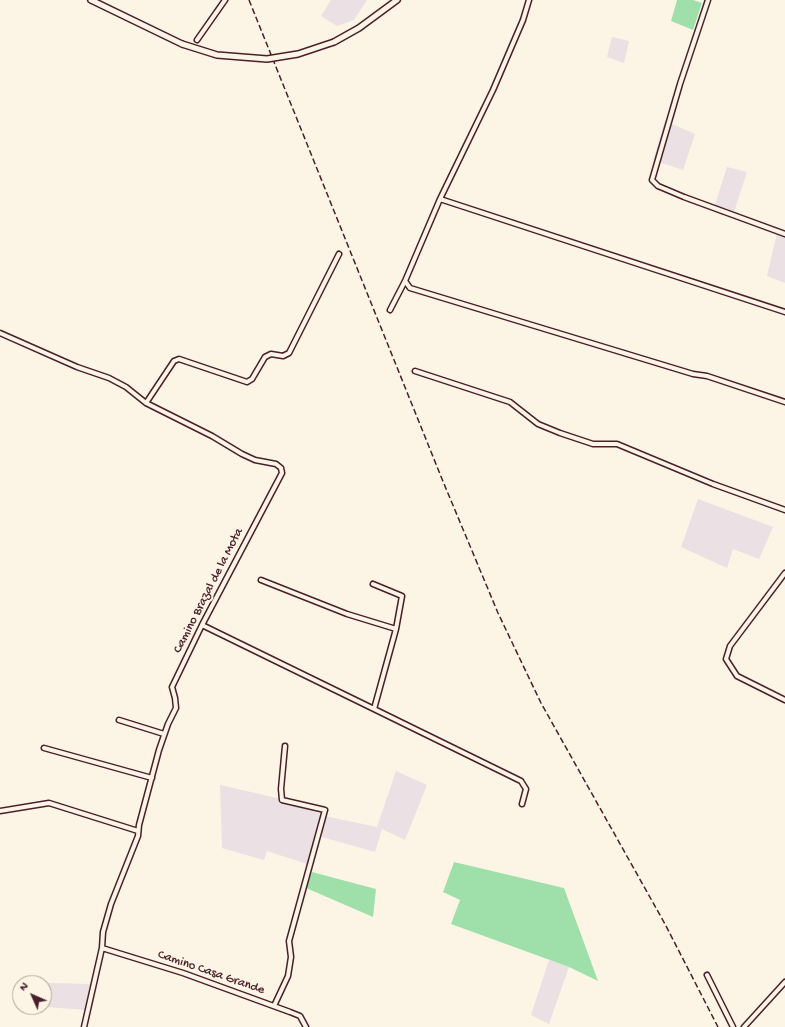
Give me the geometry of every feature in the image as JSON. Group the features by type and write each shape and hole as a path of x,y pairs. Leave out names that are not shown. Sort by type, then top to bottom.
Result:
{"street":[{"path":"90,0 182,44 217,55 254,59 285,56 334,42 359,28 397,0"},
{"path":"197,40 225,0"},
{"path":"390,310 405,281 440,199 496,83 523,20 529,0"},
{"path":"708,0 680,84 652,180 658,186 684,197 785,234"},
{"path":"440,199 785,312"},
{"path":"146,403 174,361 179,360 247,382 252,379 265,357 271,354 283,356 289,353 339,254"},
{"path":"405,281 410,288 686,372 707,376 785,402"},
{"name":"Camino Brazal de la Mota","path":"0,333 77,367 109,378 126,387 146,403 212,436 242,454 255,460 276,464 281,468 282,472 202,625 172,687 176,708 164,734 138,831 138,836 111,904 103,932 102,948 84,1027"},
{"path":"416,371 510,402 538,424 560,433 594,444 617,444 713,484 785,510"},
{"path":"785,573 730,646 726,659 737,676 785,700"},
{"path":"261,580 348,614 396,629"},
{"path":"373,584 402,596 396,629 374,709"},
{"path":"202,625 521,781 526,789 522,804"},
{"path":"119,720 164,734"},
{"path":"274,1006 288,976 291,957 290,941 325,810 282,800 281,789 285,746"},
{"path":"44,748 152,778"},
{"path":"0,812 49,804 138,831"},
{"name":"Camino Casa Grande","path":"102,948 183,973 300,1016 306,1027"},
{"path":"707,975 733,1027"},
{"path":"744,1027 785,982"}],"shaded area":[{"path":"331,0 367,0 354,20 337,26 321,16"},
{"path":"612,37 629,41 624,63 607,57"},
{"path":"665,121 695,134 683,170 653,160"},
{"path":"727,167 747,172 734,212 726,208 723,216 713,211"},
{"path":"777,233 785,236 785,283 767,276"},
{"path":"698,499 773,527 759,559 733,549 727,568 681,547"},
{"path":"396,771 427,785 405,840 382,829 375,852 315,835 307,864 267,851 264,860 222,848 220,785 277,798 329,817 377,827"},
{"path":"549,960 569,967 549,1024 531,1015"},
{"path":"52,983 90,984 85,1010 52,1007"}],"green space":[{"path":"677,0 693,0 702,3 693,30 671,21"},
{"path":"454,862 564,888 598,981 569,967 451,924 460,900 443,892"},
{"path":"312,872 376,889 373,917 306,888"}],"railway":[{"path":"249,0 442,479 498,613 541,703 665,924 718,1027"}]}
